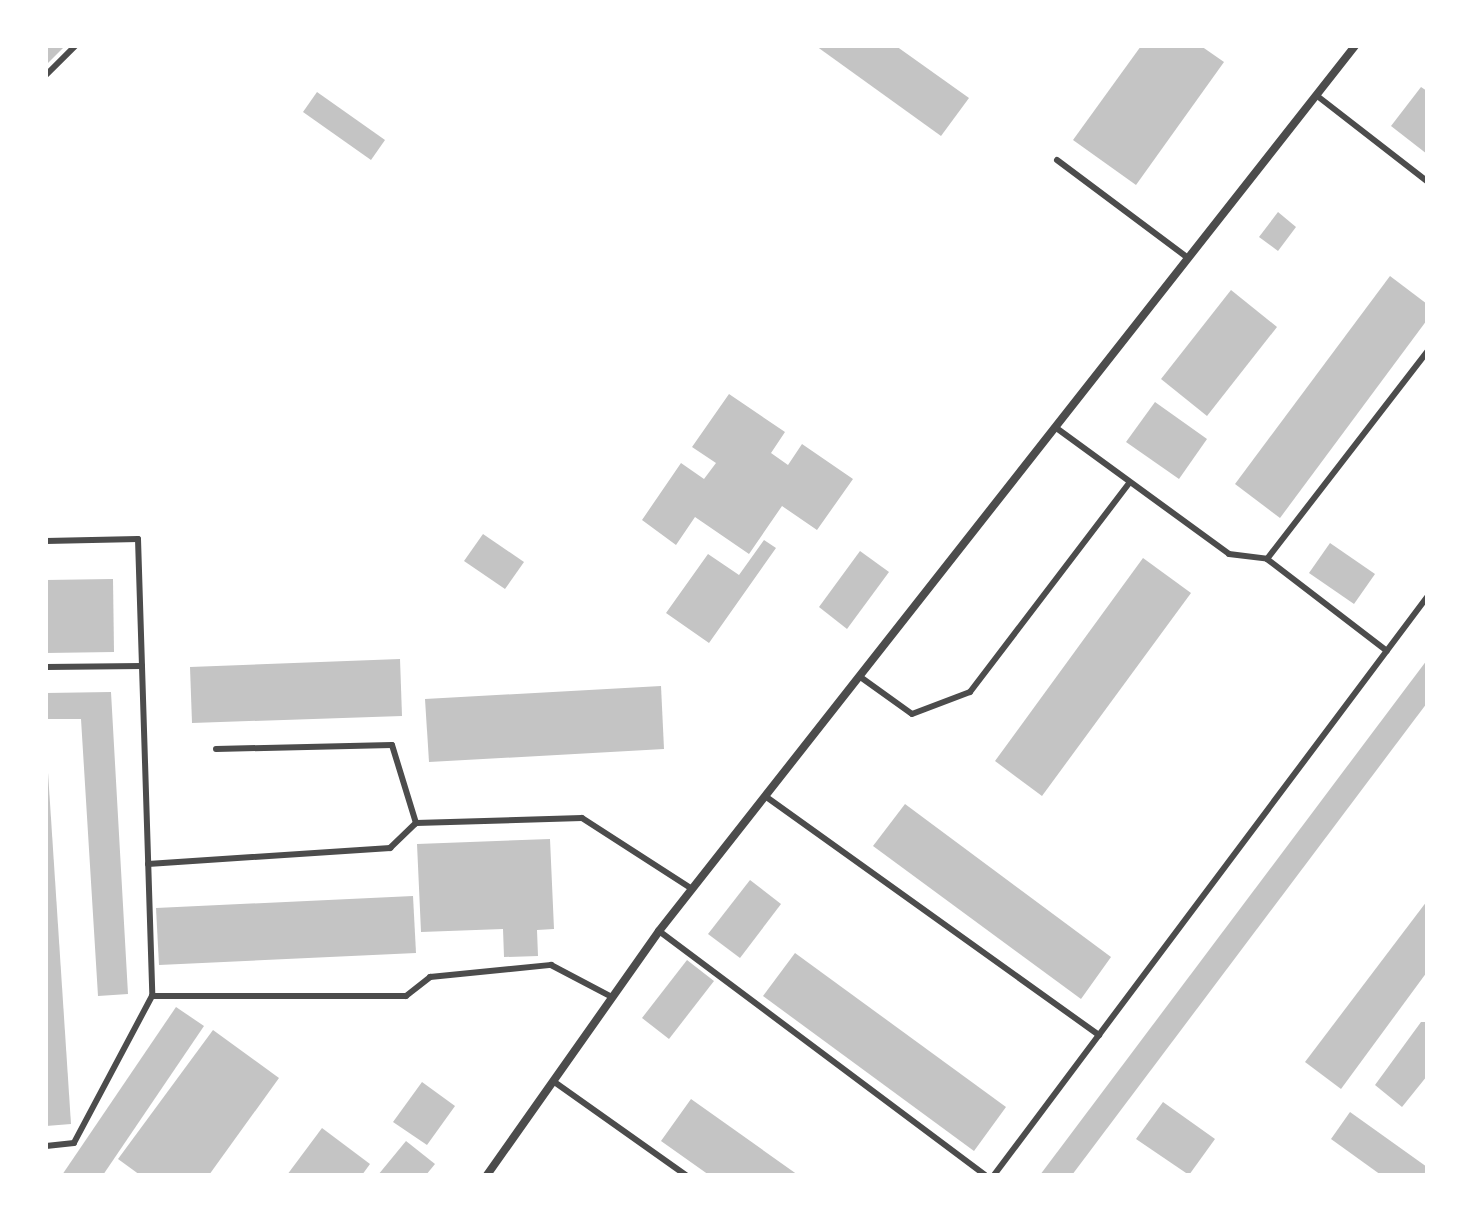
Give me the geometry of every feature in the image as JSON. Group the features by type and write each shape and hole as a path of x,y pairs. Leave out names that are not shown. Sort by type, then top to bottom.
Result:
{"street":[{"path":"487,1175 659,931 1355,46"}],"lane":[{"path":"46,75 75,46"},
{"path":"1316,95 1427,181"},
{"path":"1057,160 1188,258"},
{"path":"1267,559 1427,352"},
{"path":"1055,427 1229,554 1267,559 1387,651"},
{"path":"859,676 912,714 970,692 1129,483"},
{"path":"46,541 138,539 152,996 74,1143 46,1146"},
{"path":"994,1175 1427,597"},
{"path":"46,667 142,666"},
{"path":"216,749 392,745 416,823"},
{"path":"765,796 1099,1035"},
{"path":"148,864 390,848 416,823 582,818 692,889"},
{"path":"659,931 985,1175"},
{"path":"152,996 406,996 430,977 551,965 612,997"},
{"path":"553,1081 686,1175"}],"building":[{"path":"46,46 65,46 46,65"},
{"path":"816,46 896,46 969,98 941,136"},
{"path":"1141,46 1201,46 1224,62 1136,185 1073,140"},
{"path":"1421,87 1427,91 1427,154 1391,126"},
{"path":"317,92 385,140 371,160 303,112"},
{"path":"1278,212 1296,227 1278,251 1259,237"},
{"path":"1390,276 1427,304 1427,320 1280,518 1235,484"},
{"path":"1231,290 1277,327 1207,416 1161,379"},
{"path":"729,394 785,432 771,453 788,465 802,444 853,479 817,530 782,506 749,554 695,517 676,545 642,520 681,463 704,479 716,463 692,447"},
{"path":"1155,402 1207,439 1179,479 1126,442"},
{"path":"483,534 524,562 505,589 464,561"},
{"path":"764,540 776,548 709,643 666,613 708,554 739,575"},
{"path":"1330,543 1375,574 1354,604 1309,573"},
{"path":"860,551 889,572 847,629 819,607"},
{"path":"1143,558 1191,593 1042,796 995,761"},
{"path":"113,579 114,652 46,653 46,580"},
{"path":"400,659 402,716 192,723 190,667"},
{"path":"1427,660 1427,703 1072,1175 1040,1175"},
{"path":"661,686 664,749 429,762 425,699"},
{"path":"111,692 128,994 98,996 81,719 46,719 46,693"},
{"path":"46,742 71,1124 46,1126"},
{"path":"905,804 1111,957 1081,999 873,846"},
{"path":"550,839 554,929 537,930 538,956 504,957 503,929 421,932 417,844"},
{"path":"750,880 781,904 740,958 708,934"},
{"path":"413,896 416,953 159,965 156,908"},
{"path":"1427,901 1427,972 1341,1089 1305,1062"},
{"path":"795,953 1006,1107 974,1151 763,996"},
{"path":"687,960 714,981 669,1039 642,1018"},
{"path":"176,1007 204,1026 103,1175 62,1175"},
{"path":"1421,1022 1427,1022 1427,1076 1402,1107 1375,1085"},
{"path":"213,1030 279,1078 209,1175 140,1175 118,1159"},
{"path":"422,1082 455,1106 427,1145 393,1122"},
{"path":"691,1099 798,1175 709,1175 661,1141"},
{"path":"1163,1102 1215,1139 1189,1175 1136,1139"},
{"path":"1350,1112 1427,1167 1424,1175 1381,1175 1331,1139"},
{"path":"322,1128 370,1164 362,1175 287,1175"},
{"path":"406,1141 435,1164 426,1175 378,1175"}]}
